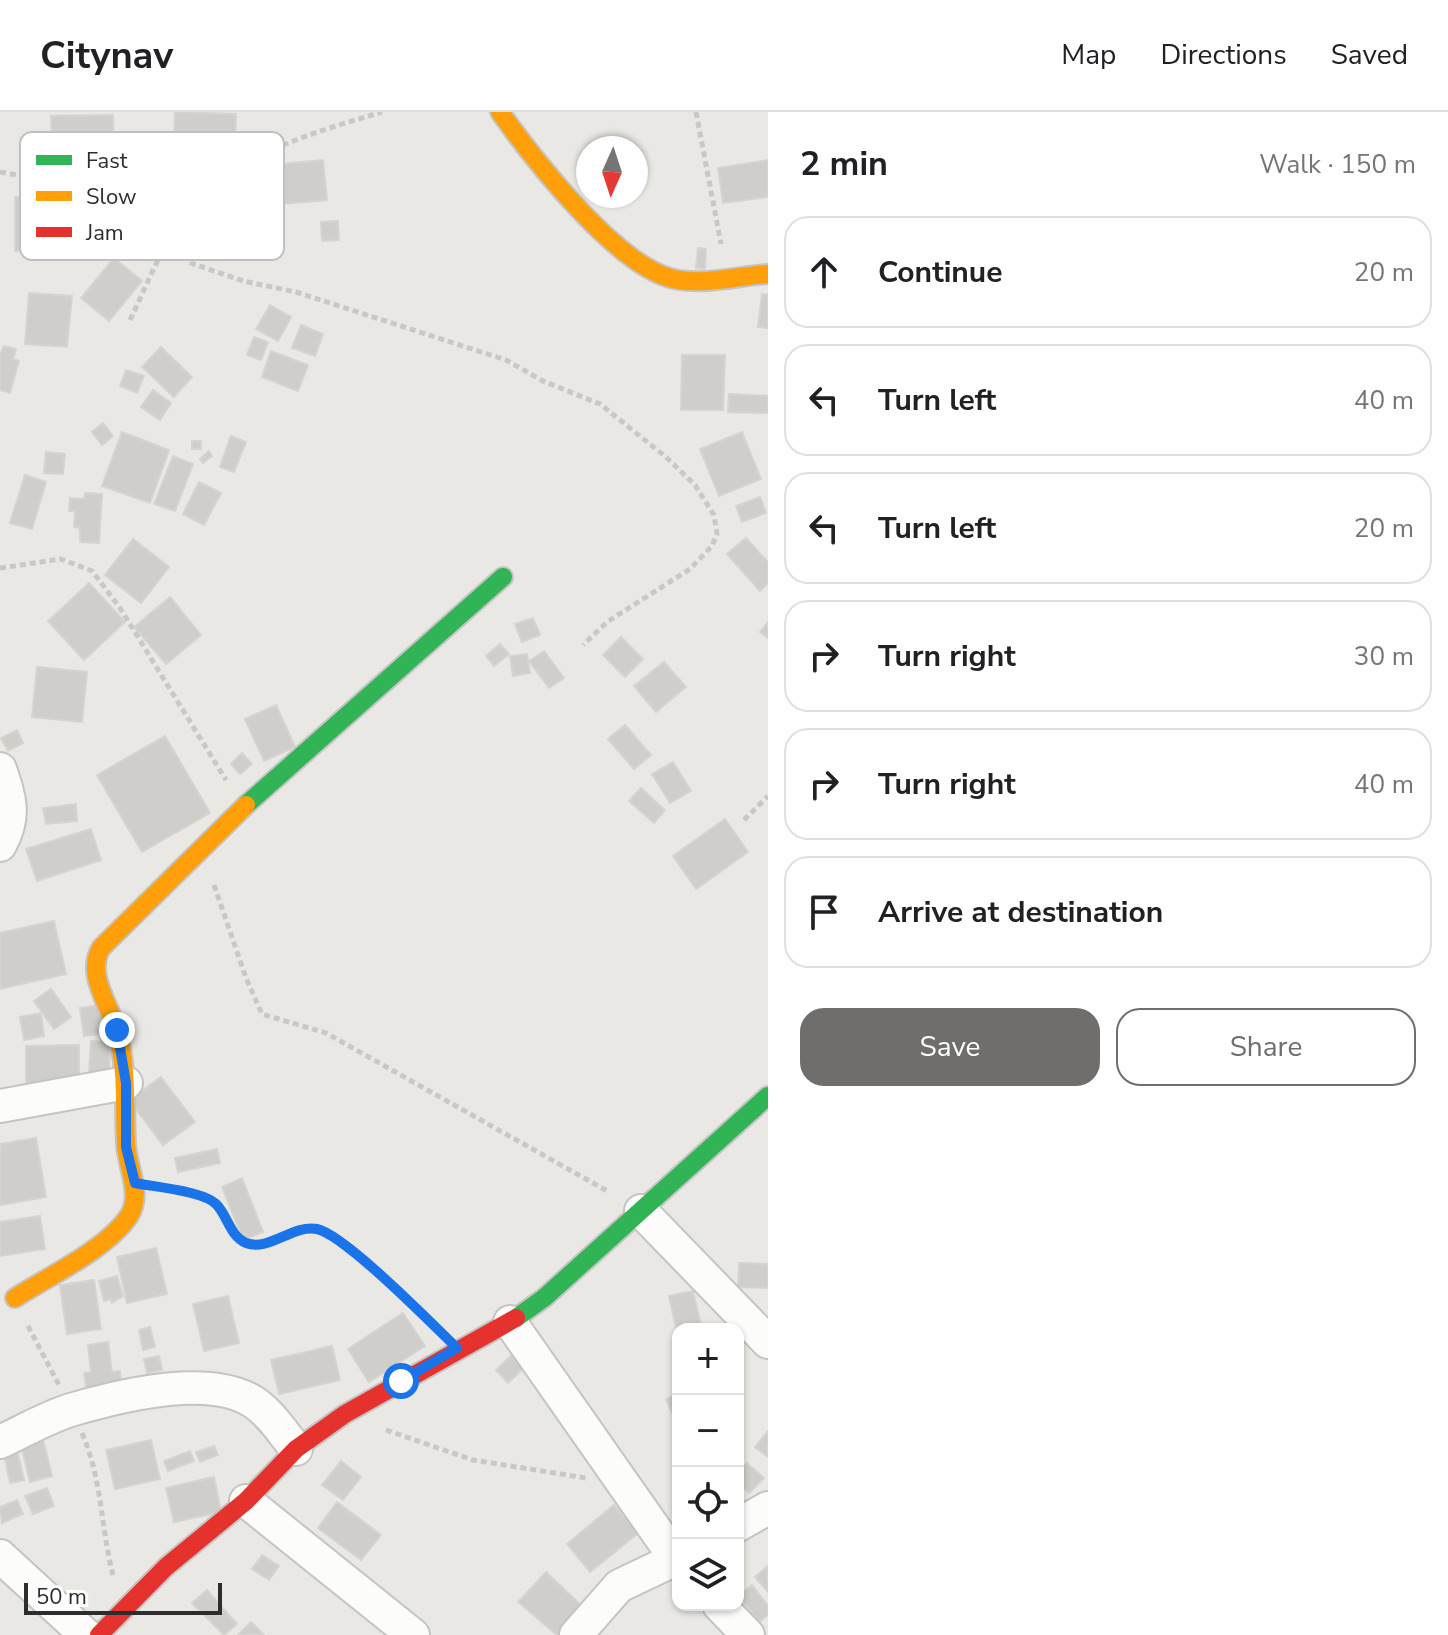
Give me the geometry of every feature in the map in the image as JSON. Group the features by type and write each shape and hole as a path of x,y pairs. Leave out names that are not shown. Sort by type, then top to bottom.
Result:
{"street":[{"path":"500,112 521,143 559,185 644,265 676,279 768,274"},
{"path":"15,1298 112,1235 131,1213 135,1183 126,1147 126,1083 117,1030 94,960 101,948 241,809 503,577"},
{"path":"0,769 13,805 10,828 0,845"},
{"path":"0,1106 126,1083"},
{"path":"99,1635 123,1608 246,1501 296,1449 345,1414 457,1348 510,1322 544,1298 768,1096"},
{"path":"641,1211 768,1342"},
{"path":"510,1322 672,1553"},
{"path":"0,1442 71,1409 189,1387 229,1391 253,1402 269,1415 296,1449"},
{"path":"246,1501 413,1635"},
{"path":"744,1522 768,1508"},
{"path":"0,1556 86,1635"},
{"path":"576,1635 619,1586 672,1562"},
{"path":"725,1611 748,1635"}],"path":[{"path":"284,145 382,112"},
{"path":"696,112 727,276"},
{"path":"0,172 20,176"},
{"path":"130,320 159,260"},
{"path":"187,260 243,281 296,292 506,360 543,381 600,404 666,457 695,485 714,515 717,534 712,546 690,569 607,622 583,645"},
{"path":"0,568 61,559 92,571 120,608 205,741 241,809"},
{"path":"744,820 768,796"},
{"path":"201,848 246,978 262,1014 326,1033 641,1211"},
{"path":"135,1183 207,1197 217,1204 237,1237 246,1243 262,1244 306,1228 320,1229 380,1275 457,1348"},
{"path":"15,1298 71,1409 99,1481 103,1538 123,1608"},
{"path":"345,1414 473,1460 622,1484"}],"building":[{"path":"175,112 236,114 235,132 174,132"},
{"path":"113,115 113,132 52,132 51,116"},
{"path":"323,160 327,200 284,204 284,164"},
{"path":"768,160 768,197 723,203 718,168"},
{"path":"15,197 20,197 20,251 15,251"},
{"path":"338,221 339,240 322,241 321,222"},
{"path":"698,248 706,249 705,269 696,268"},
{"path":"112,260 142,281 109,321 81,298"},
{"path":"29,293 72,296 67,347 25,344"},
{"path":"762,294 768,294 768,328 758,327"},
{"path":"270,305 291,317 278,341 256,329"},
{"path":"301,325 323,334 315,356 292,348"},
{"path":"254,337 268,342 261,360 247,355"},
{"path":"4,346 16,349 13,359 19,361 10,393 0,390 0,355"},
{"path":"161,347 192,377 174,397 142,367"},
{"path":"271,351 308,365 298,391 262,377"},
{"path":"682,355 725,355 723,410 681,410"},
{"path":"126,370 144,376 137,393 120,386"},
{"path":"153,390 171,403 160,420 141,407"},
{"path":"729,394 768,396 768,413 728,412"},
{"path":"103,423 113,436 102,445 92,432"},
{"path":"122,432 169,450 150,503 102,486"},
{"path":"742,432 761,479 719,496 700,449"},
{"path":"231,436 246,442 234,472 220,467"},
{"path":"192,441 201,441 201,449 192,449"},
{"path":"209,451 212,456 203,463 200,459"},
{"path":"46,452 65,454 63,474 44,473"},
{"path":"173,456 193,464 175,511 154,504"},
{"path":"25,475 46,482 32,529 10,523"},
{"path":"199,482 221,493 204,525 183,514"},
{"path":"85,493 102,494 99,543 80,542 80,528 74,527 75,511 69,511 70,498 84,499"},
{"path":"760,497 766,513 742,522 736,506"},
{"path":"746,538 768,562 768,583 760,591 727,554"},
{"path":"133,539 169,567 141,603 105,575"},
{"path":"89,583 125,622 84,660 48,621"},
{"path":"170,597 201,635 166,664 134,627"},
{"path":"533,618 540,635 522,642 515,624"},
{"path":"768,622 768,638 760,632"},
{"path":"621,637 643,659 625,677 603,655"},
{"path":"500,644 509,654 494,666 486,656"},
{"path":"544,651 564,678 549,688 529,661"},
{"path":"527,654 530,673 513,676 510,656"},
{"path":"664,662 686,687 656,712 634,686"},
{"path":"37,667 87,672 82,722 32,717"},
{"path":"276,705 295,747 264,761 245,719"},
{"path":"625,725 651,755 634,769 608,739"},
{"path":"17,730 23,743 8,751 1,738"},
{"path":"165,736 210,813 142,852 97,775"},
{"path":"242,753 252,764 240,774 231,764"},
{"path":"673,762 691,791 670,803 652,774"},
{"path":"641,788 665,810 654,823 629,801"},
{"path":"76,804 77,821 46,824 43,808"},
{"path":"725,819 748,852 696,889 673,856"},
{"path":"91,829 101,860 37,881 26,849"},
{"path":"54,921 66,974 0,989 0,933"},
{"path":"51,989 71,1017 54,1029 34,1001"},
{"path":"101,1005 105,1033 84,1036 80,1008"},
{"path":"41,1013 44,1036 24,1040 20,1017"},
{"path":"91,1041 110,1042 109,1076 89,1075"},
{"path":"79,1045 79,1083 26,1083 26,1046"},
{"path":"161,1077 195,1122 163,1145 129,1100"},
{"path":"36,1138 46,1197 0,1205 0,1144"},
{"path":"217,1149 220,1163 178,1172 175,1158"},
{"path":"242,1178 263,1232 243,1240 222,1187"},
{"path":"40,1216 45,1249 0,1256 0,1222"},
{"path":"156,1248 167,1294 127,1303 117,1257"},
{"path":"739,1263 768,1264 768,1288 738,1287"},
{"path":"117,1276 123,1296 112,1303 111,1299 104,1301 99,1281"},
{"path":"94,1280 101,1329 67,1334 60,1285"},
{"path":"693,1291 701,1323 675,1323 669,1296"},
{"path":"228,1296 239,1343 204,1351 193,1304"},
{"path":"403,1313 425,1346 369,1382 348,1349"},
{"path":"150,1327 155,1347 143,1350 139,1330"},
{"path":"108,1342 112,1372 120,1371 122,1387 87,1392 84,1373 91,1372 88,1345"},
{"path":"332,1346 340,1380 279,1394 271,1360"},
{"path":"513,1354 525,1367 508,1383 496,1370"},
{"path":"159,1356 162,1370 147,1373 144,1359"},
{"path":"672,1396 672,1412 666,1399"},
{"path":"768,1431 768,1457 755,1447"},
{"path":"43,1439 52,1476 30,1482 21,1445"},
{"path":"151,1440 160,1479 115,1489 106,1450"},
{"path":"16,1446 24,1480 10,1483 3,1449"},
{"path":"214,1446 218,1455 200,1462 196,1452"},
{"path":"190,1451 194,1461 168,1471 164,1461"},
{"path":"341,1461 361,1477 343,1500 322,1485"},
{"path":"747,1463 764,1478 749,1493 744,1488 744,1466"},
{"path":"214,1477 221,1512 174,1522 166,1488"},
{"path":"47,1488 54,1506 33,1514 25,1496"},
{"path":"17,1500 23,1514 2,1523 0,1507"},
{"path":"337,1502 381,1535 361,1560 318,1528"},
{"path":"614,1505 638,1533 590,1572 567,1544"},
{"path":"262,1555 279,1566 269,1580 252,1569"},
{"path":"768,1566 768,1592 755,1577"},
{"path":"546,1572 583,1607 557,1635 518,1602"},
{"path":"752,1585 768,1606 768,1615 759,1622 744,1602 744,1592"},
{"path":"207,1590 237,1624 224,1635 192,1603"},
{"path":"251,1622 264,1635 238,1635"}],"traffic: fast":[{"path":"246,805 503,577"},
{"path":"516,1318 544,1298 768,1096"}],"traffic: slow":[{"path":"500,112 574,204 597,228 643,265 664,276 689,281 768,274"},
{"path":"15,1298 107,1240 133,1208 135,1199 126,1144 125,1086 120,1042 97,978 97,958 101,948 246,805"}],"traffic: jam":[{"path":"99,1635 166,1567 246,1501 296,1449 345,1414 516,1318"}],"route":[{"path":"117,1030 126,1083 126,1147 135,1183 207,1197 217,1204 237,1237 246,1243 262,1244 306,1228 320,1229 332,1236 380,1275 457,1348 401,1381"}]}
